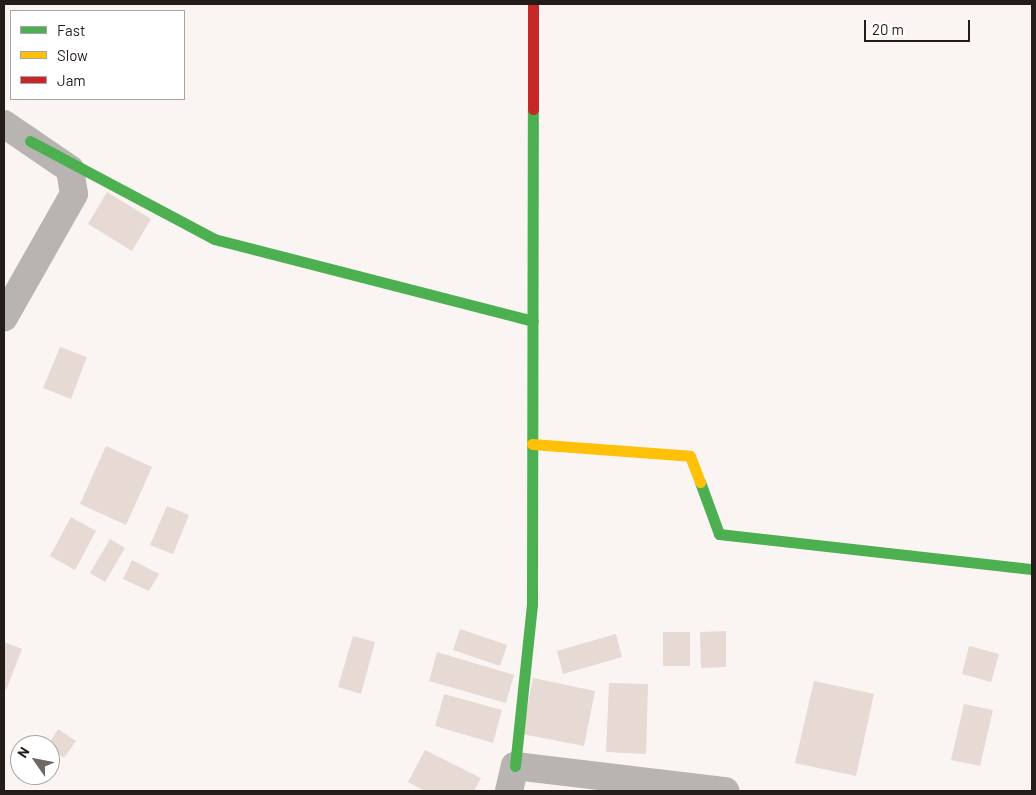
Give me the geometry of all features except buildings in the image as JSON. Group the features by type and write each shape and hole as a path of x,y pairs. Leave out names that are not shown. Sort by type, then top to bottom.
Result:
{"street":[{"path":"533,4 532,604 512,778 726,791"},
{"path":"4,124 70,169 74,194 4,317"},
{"path":"30,141 214,239 533,321"},
{"path":"532,444 690,456 719,534 1032,569"}],"traffic: fast":[{"path":"515,766 532,604 533,109"},
{"path":"30,141 214,239 533,321"},
{"path":"700,482 719,534 1032,569"}],"traffic: slow":[{"path":"532,444 690,456 700,482"}],"traffic: jam":[{"path":"533,4 533,109"}]}
